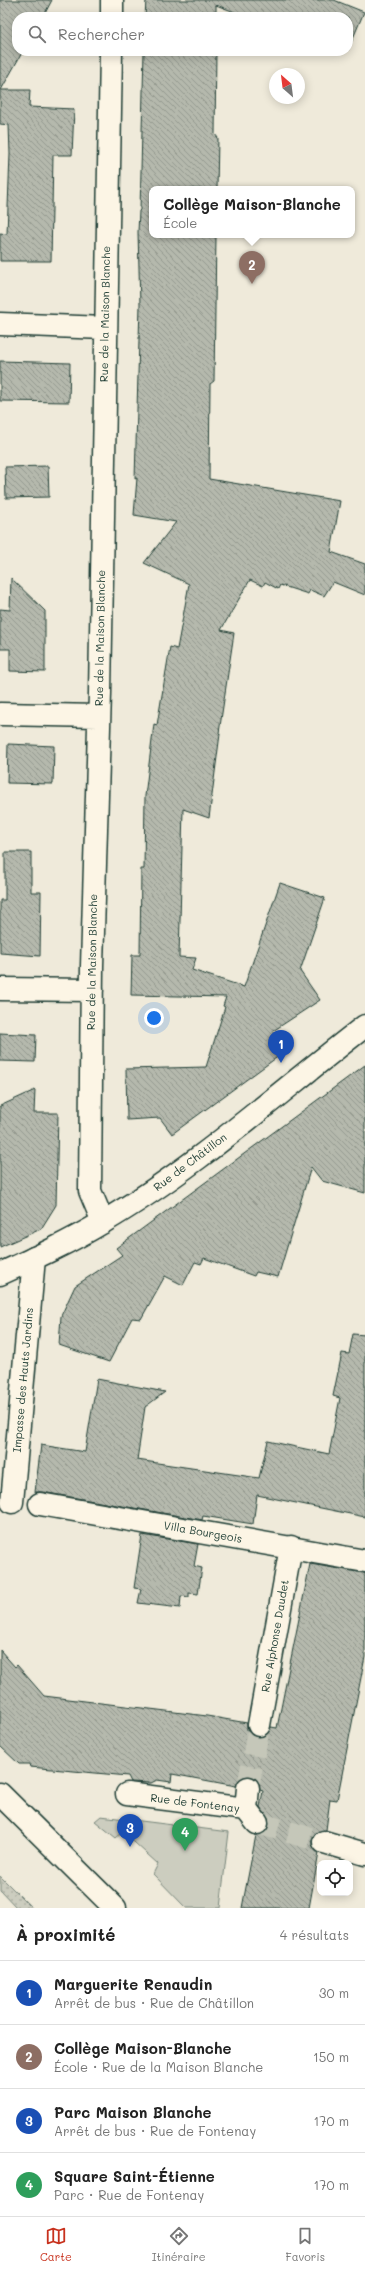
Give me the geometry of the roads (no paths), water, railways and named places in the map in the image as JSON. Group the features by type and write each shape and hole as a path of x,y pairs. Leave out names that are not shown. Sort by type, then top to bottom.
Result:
{"street":[{"path":"112,0 112,12"},
{"name":"Rue de la Maison Blanche","path":"103,1222 90,1191 92,990 111,56"},
{"path":"0,324 105,328"},
{"path":"0,714 98,716"},
{"path":"0,989 92,990"},
{"name":"Rue de Châtillon","path":"0,1274 103,1222 187,1167 365,1026"},
{"name":"Impasse des Hauts Jardins","path":"12,1502 34,1258"},
{"name":"Villa Bourgeois","path":"40,1504 365,1561"},
{"name":"Rue Alphonse Daudet","path":"259,1725 291,1547"},
{"path":"0,1794 115,1908"},
{"name":"Rue de Fontenay","path":"127,1794 250,1807"},
{"path":"324,1842 365,1854"}],"tunnel":[{"path":"248,1788 259,1725"},
{"path":"257,1823 324,1842"}],"place":[{"name":"Collège Maison-Blanche","path":"252,284"},
{"name":"Marguerite Renaudin","path":"281,1063"},
{"name":"Parc Maison Blanche","path":"130,1847"},
{"name":"Square Saint-Étienne","path":"185,1851"}]}
